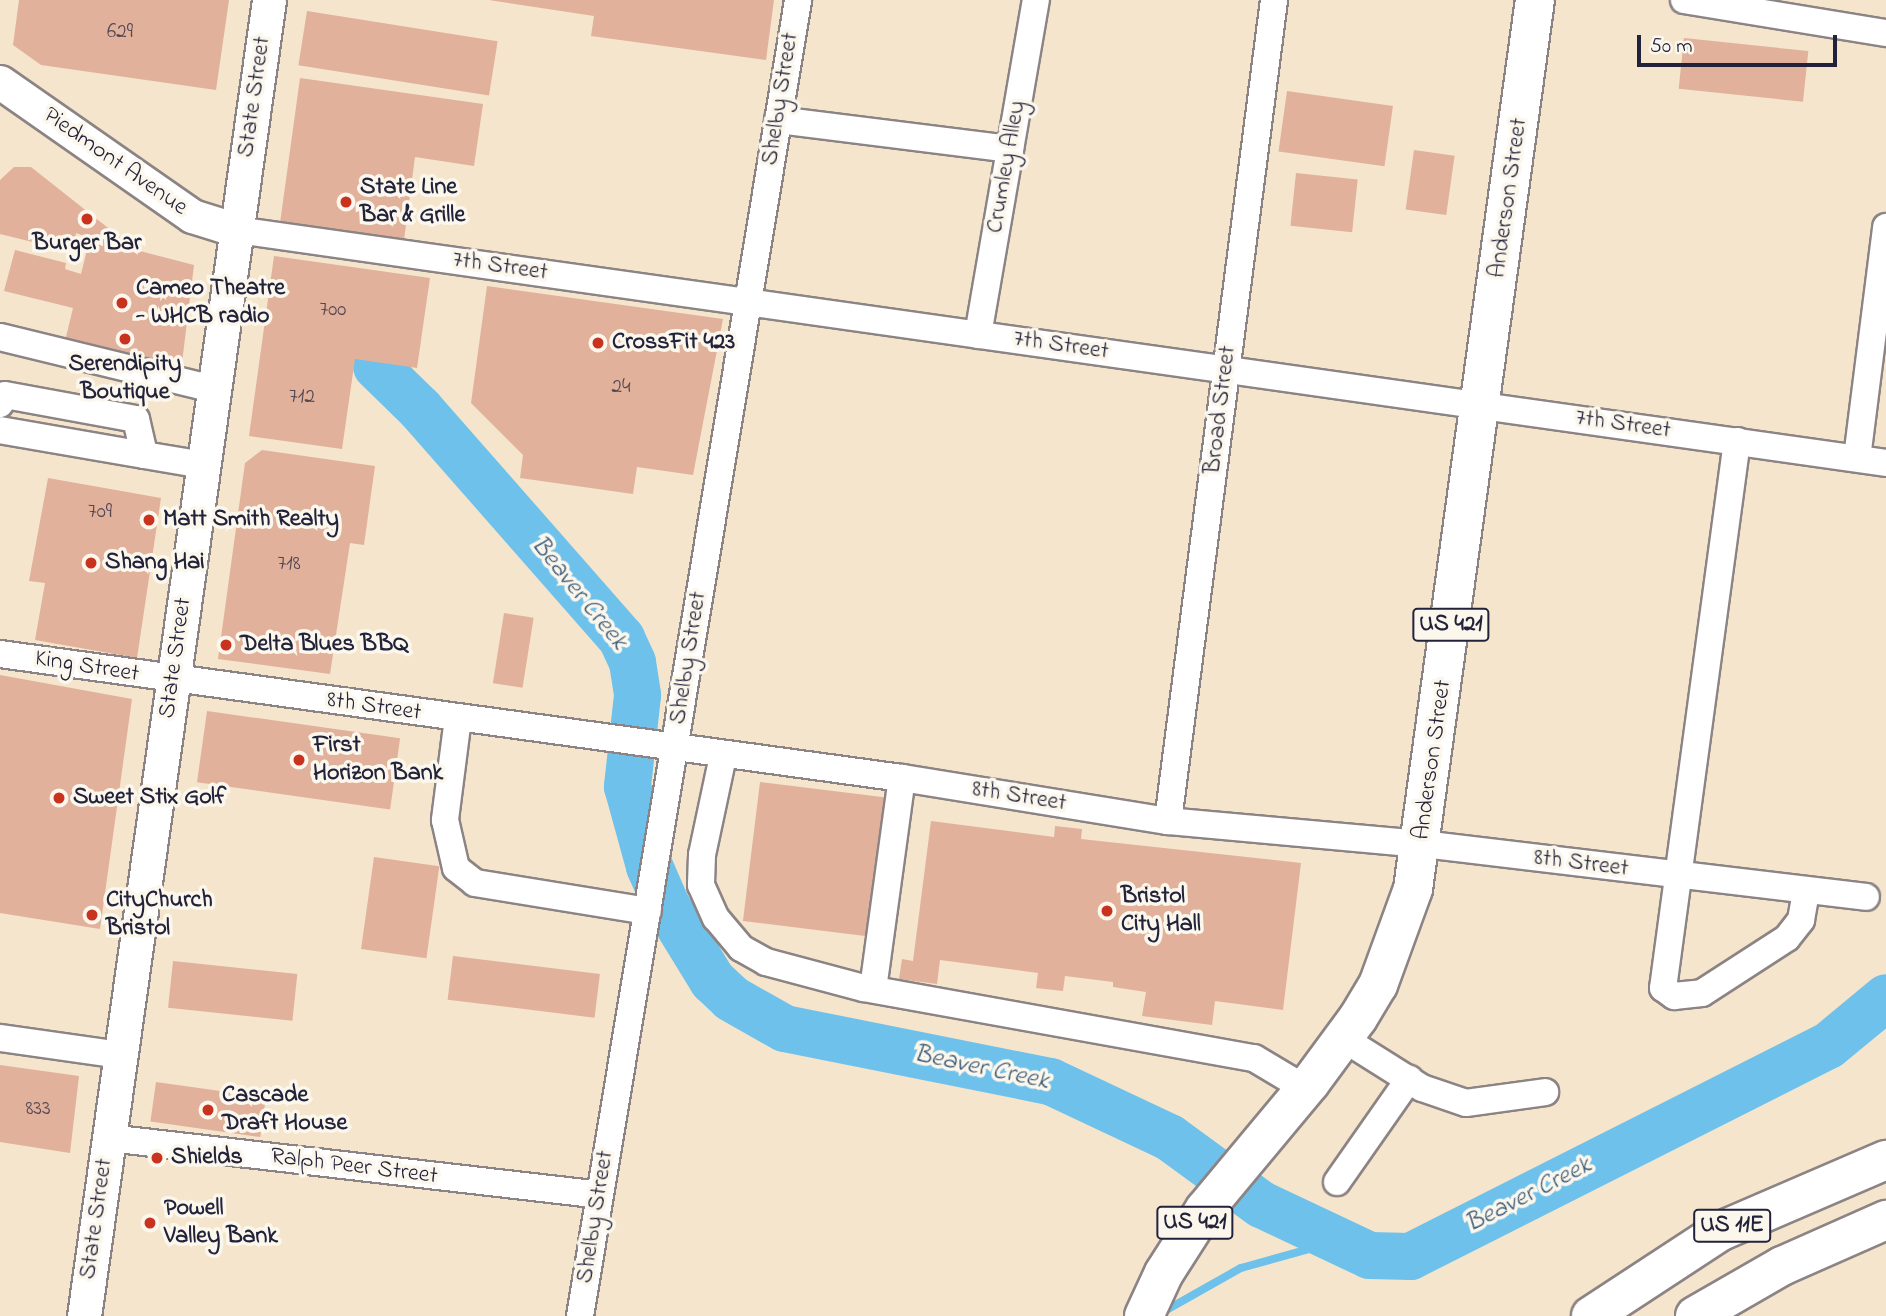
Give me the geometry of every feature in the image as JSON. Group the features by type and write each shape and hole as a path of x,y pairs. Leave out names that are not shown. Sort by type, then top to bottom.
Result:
{"highway":[{"name":"Anderson Street","path":"1144,1316 1181,1242 1345,1039 1388,959 1413,889 1422,844 1535,0"},
{"name":"US 11E","path":"1591,1316 1721,1231 1886,1160"},
{"name":"US 11E","path":"1695,1316 1739,1304 1843,1236 1886,1220"}],"main road":[{"name":"State Street","path":"84,1316 269,0"},
{"name":"Piedmont Avenue","path":"0,82 192,216 237,230"}],"street":[{"name":"Shelby Street","path":"580,1316 648,911 664,748 748,302 798,0"},
{"name":"Crumley Alley","path":"978,335 1036,0"},
{"name":"Broad Street","path":"1168,821 1274,0"},
{"path":"1684,0 1886,33"},
{"path":"778,120 1010,149"},
{"path":"1857,458 1886,227"},
{"name":"7th Street","path":"237,230 1886,463"},
{"path":"0,337 214,388"},
{"path":"0,404 5,395 136,419 144,455"},
{"path":"0,430 204,465"},
{"path":"1737,441 1679,876 1662,973 1663,988 1674,996 1702,993 1787,937 1801,920 1806,891"},
{"name":"King Street","path":"0,653 173,680"},
{"name":"8th Street","path":"173,680 902,778 1168,821 1422,844 1866,897"},
{"path":"458,718 444,820 456,868 475,883 648,911"},
{"path":"723,755 700,869 701,885 716,918 741,948 766,962 873,989 1200,1046 1254,1058 1306,1089"},
{"path":"873,989 902,778"},
{"path":"655,859 700,869"},
{"path":"0,1038 121,1055"},
{"path":"1345,1039 1409,1079 1466,1103 1545,1092"},
{"path":"1337,1182 1409,1079"},
{"name":"Ralph Peer Street","path":"109,1139 600,1195"}],"building":[{"path":"19,0 229,0 216,90 41,65 13,45"},
{"path":"489,0 774,0 766,60 591,36 594,16"},
{"path":"307,11 498,41 489,96 298,65"},
{"path":"1684,38 1808,51 1803,102 1679,89"},
{"path":"300,78 483,104 474,166 415,157 404,240 280,223"},
{"path":"1287,91 1393,106 1384,166 1279,151"},
{"path":"1414,150 1455,156 1446,215 1406,209"},
{"path":"14,167 31,167 136,250 194,265 181,371 65,341 73,308 4,291 15,250 66,263 65,269 81,274 90,238 76,233 73,252 0,234 0,180"},
{"path":"1296,173 1358,179 1352,232 1290,226"},
{"path":"274,256 430,278 417,368 355,359 342,449 249,436"},
{"path":"487,286 723,319 693,475 637,467 633,494 520,478 523,455 471,403"},
{"path":"262,450 375,466 364,545 350,543 330,674 218,659 245,463"},
{"path":"48,478 161,498 137,658 35,640 45,583 29,581"},
{"path":"504,613 534,618 523,688 493,683"},
{"path":"0,675 132,699 100,929 0,913"},
{"name":"First Horizon Bank","path":"207,711 400,738 390,809 197,782"},
{"path":"760,782 886,797 869,936 743,921"},
{"name":"Bristol City Hall","path":"931,821 1054,837 1055,826 1082,829 1081,839 1301,863 1283,1010 1215,1001 1212,1025 1142,1016 1146,992 1113,987 1113,982 1065,976 1063,991 1036,988 1038,973 940,960 937,984 899,979 902,959 913,961"},
{"path":"374,857 439,866 426,958 361,949"},
{"path":"453,956 600,974 595,1018 448,1000"},
{"path":"173,961 297,974 292,1021 168,1008"},
{"path":"0,1065 79,1076 70,1153 0,1142"},
{"name":"Cascade Draft House","path":"156,1082 266,1097 260,1137 150,1122"}],"waterway":[{"name":"Beaver Creek","path":"376,366 420,409 621,638 632,662 637,695 627,786 649,866 666,905 712,980 731,998 784,1028 1050,1081 1169,1137 1261,1204 1369,1255 1410,1256 1828,1045 1886,997"},
{"path":"1161,1313 1241,1268 1338,1241"}],"place":[{"name":"State Line Bar & Grille","path":"346,202"},
{"name":"Burger Bar","path":"87,219"},
{"name":"Cameo Theatre - WHCB radio","path":"122,303"},
{"name":"Serendipity Boutique","path":"125,339"},
{"name":"CrossFit 423","path":"598,343"},
{"name":"Matt Smith Realty","path":"149,520"},
{"name":"Shang Hai","path":"91,563"},
{"name":"Delta Blues BBQ","path":"226,645"},
{"name":"First Horizon Bank","path":"299,760"},
{"name":"Sweet Stix Golf","path":"59,798"},
{"name":"Bristol City Hall","path":"1107,911"},
{"name":"CityChurch Bristol","path":"92,915"},
{"name":"Cascade Draft House","path":"208,1110"},
{"name":"Shields","path":"157,1158"},
{"name":"Powell Valley Bank","path":"150,1223"}]}
